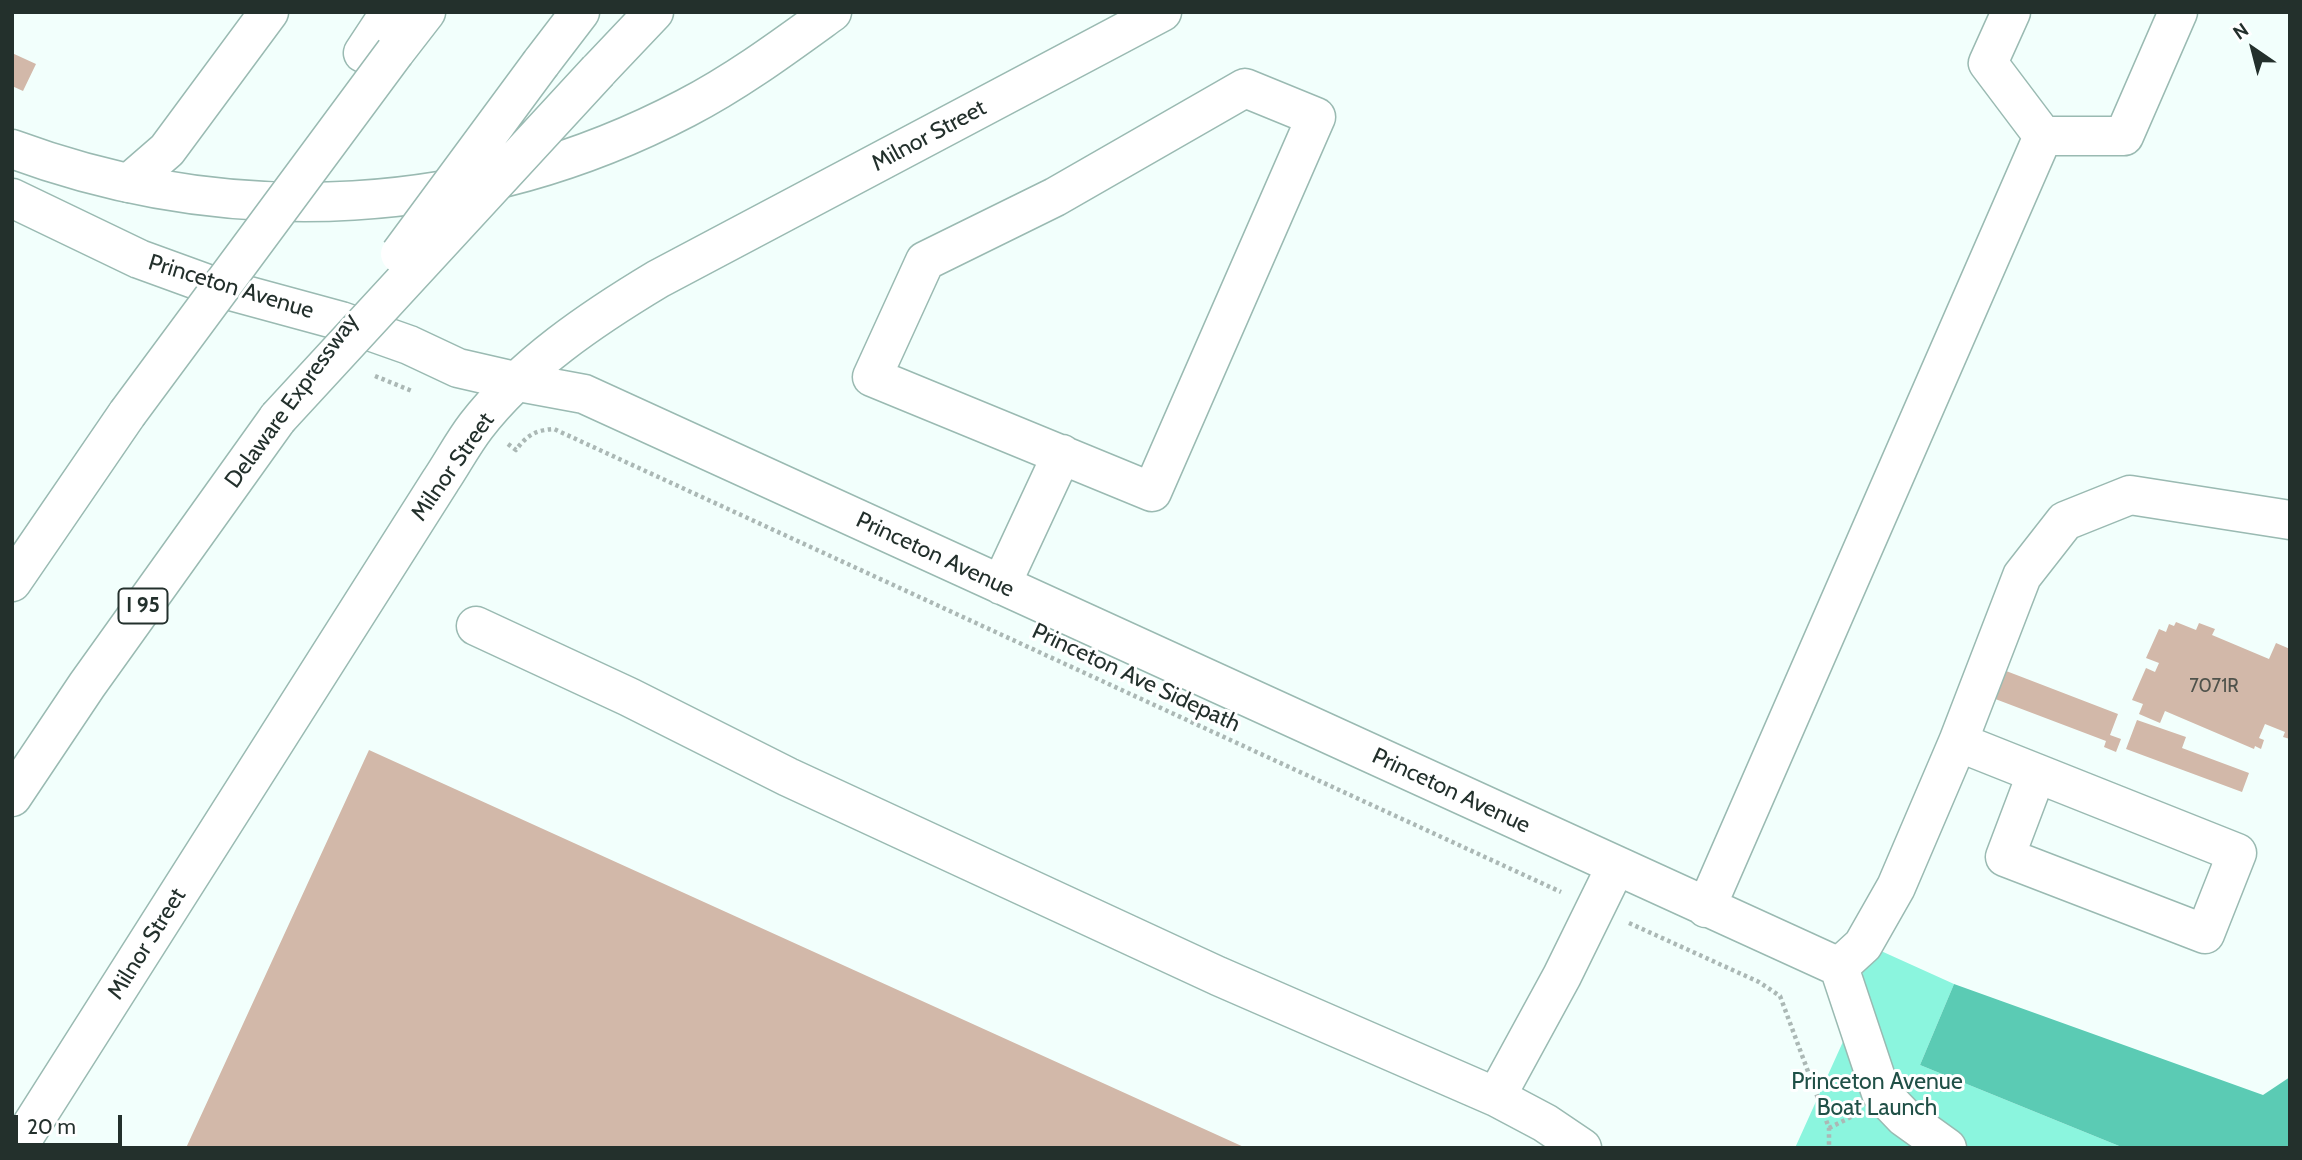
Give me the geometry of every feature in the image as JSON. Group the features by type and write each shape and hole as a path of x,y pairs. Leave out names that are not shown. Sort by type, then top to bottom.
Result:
{"main road":[{"path":"129,183 167,150 269,12"},
{"path":"379,52 390,12"},
{"path":"12,582 379,52 426,12"},
{"name":"Delaware Expressway","path":"12,797 87,685 278,418 580,12"},
{"path":"278,418 654,12"},
{"path":"12,149 129,183 227,200 297,204 389,199 493,180 570,158 686,108 753,68 832,12"},
{"name":"Milnor Street","path":"17,1148 477,425 519,382 607,309 658,279 1161,12"},
{"path":"2011,12 1988,63 2043,135"},
{"path":"2043,135 2124,136 2178,12"},
{"path":"1245,88 1316,117 1152,492 1062,454 872,377 925,261 1055,198 1245,88"},
{"path":"1706,908 2043,135"},
{"name":"Princeton Avenue","path":"12,198 139,259 216,287 341,321 409,345 458,368 584,394 1839,967"},
{"path":"1002,585 1062,454"},
{"path":"1947,1148 1903,1117 1881,1093 1839,967 1863,945 1879,920 1958,742 2022,576 2064,521 2130,495 2290,520"},
{"path":"476,625 629,696 788,778 1167,953 1496,1097 1545,1123 1583,1148"},
{"path":"1958,742 2237,853 2204,934 2005,857 2036,775"},
{"path":"1496,1097 1562,976 1616,866"}],"path":[{"name":"Princeton Ave Sidepath","path":"516,450 526,437 540,430 554,429 1555,889"},
{"path":"1630,924 1759,982 1780,996 1829,1128 1829,1148"}],"green space":[{"name":"Princeton Avenue Boat Launch","path":"1870,946 1954,984 1920,1065 2124,1148 1795,1148 1846,1035"}],"shaded area":[{"path":"1954,984 2263,1095 2290,1077 2290,1148 2124,1148 1920,1065"}],"building":[{"path":"12,53 36,64 23,91 12,86"},
{"path":"2176,622 2196,630 2199,623 2215,629 2212,635 2269,659 2276,643 2290,649 2290,739 2283,737 2285,732 2265,724 2259,738 2264,740 2261,749 2255,746 2254,749 2165,711 2160,723 2139,714 2143,704 2132,700 2146,668 2155,672 2159,663 2146,658 2159,629 2166,632 2169,624 2174,626"},
{"path":"2001,669 2118,714 2110,735 2121,739 2116,752 2104,747 2106,741 1990,697"},
{"path":"2137,720 2186,737 2182,748 2249,773 2242,792 2126,749"},
{"path":"369,750 1246,1148 186,1148"}]}
